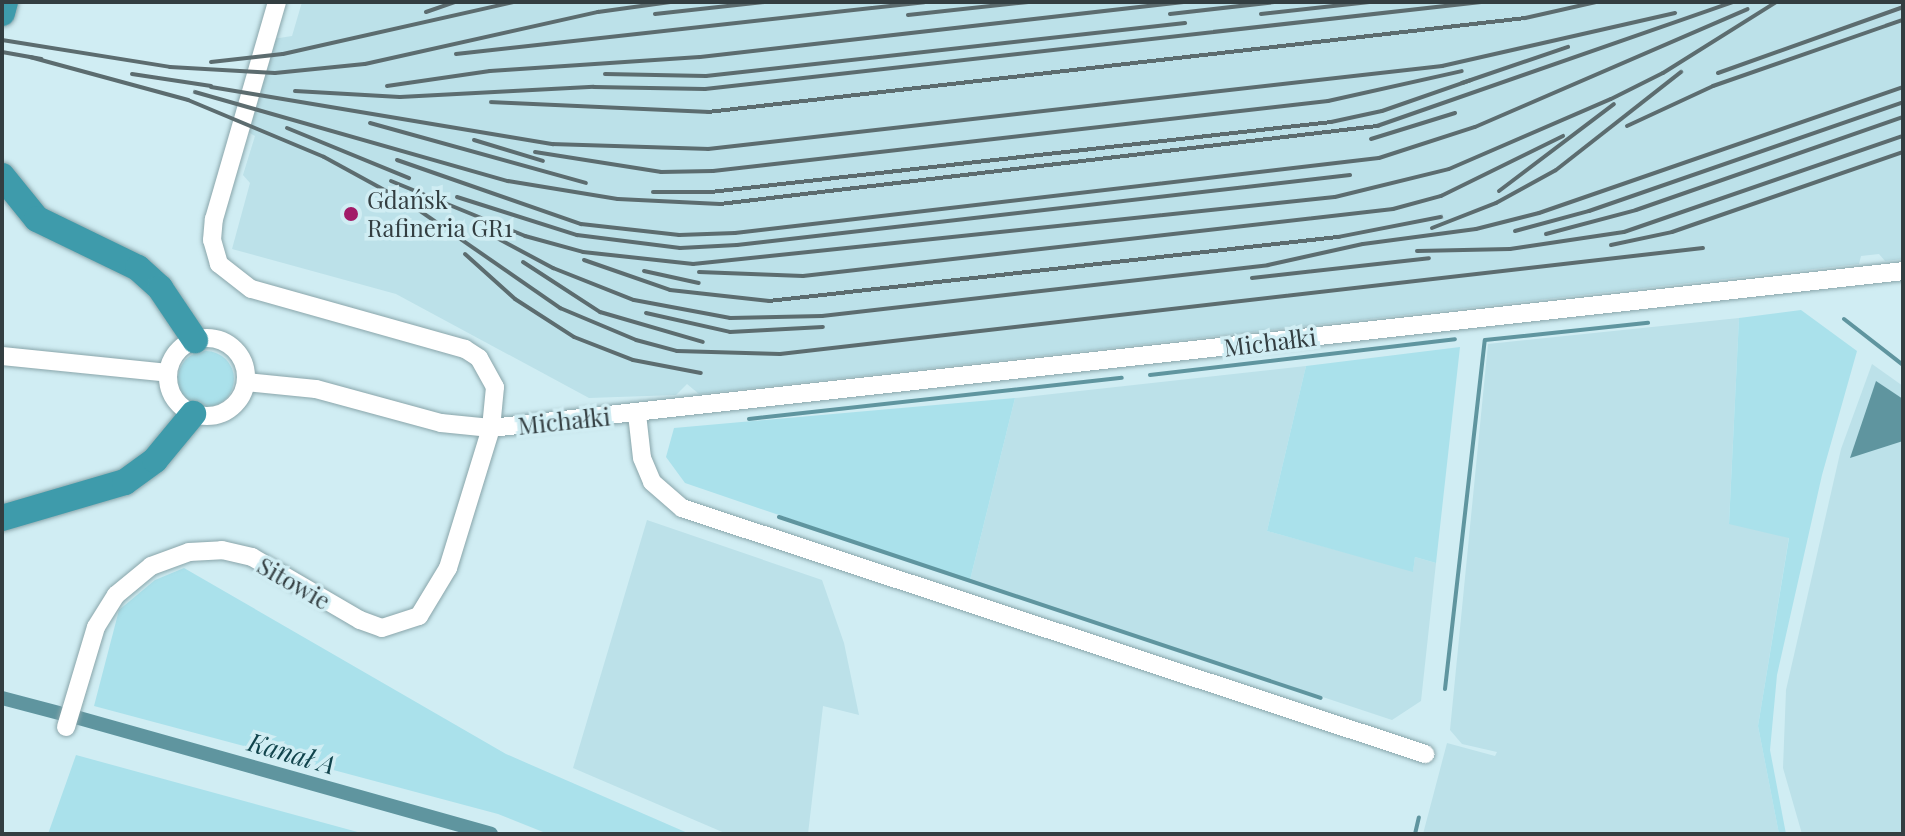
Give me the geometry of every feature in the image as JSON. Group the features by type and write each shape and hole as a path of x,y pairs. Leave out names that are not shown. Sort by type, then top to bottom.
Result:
{"highway":[{"path":"2,13 5,2"},
{"path":"2,176 37,219 138,268 160,288 195,340"},
{"path":"2,518 125,482 155,460 193,414"}],"street":[{"name":"Sitowie","path":"66,727 96,627 116,595 151,566 189,552 222,550 252,557 360,620 382,628 402,626 419,616 448,568 491,428 495,387 479,358 465,349 251,289 219,264 212,240 214,219 277,2"},
{"name":"Michałki","path":"491,428 1903,271"},
{"path":"208,338 232,347 240,357 246,382 231,408 213,416 193,414 171,393 168,373 180,349 195,340 208,338"},
{"path":"2,356 168,373"},
{"path":"246,382 316,389 441,423 491,428"},
{"name":"Michałki","path":"637,414 642,458 652,482 682,508 1425,754"}],"shaded area":[{"path":"302,2 1903,2 1903,259 1885,261 1879,254 1861,256 1859,264 699,394 687,384 676,395 589,398 396,294 232,249 250,183 243,175 255,136 248,132 273,39 292,36"},
{"path":"1801,310 1857,351 1822,475 1777,675 1770,750 1786,834 1779,834 1758,726 1789,538 1729,524 1739,318"},
{"path":"1739,318 1729,523 1789,537 1758,726 1779,834 1423,834 1447,743 1495,756 1497,752 1462,744 1450,730 1488,344"},
{"path":"1460,347 1436,563 1415,557 1413,572 1267,531 1306,366"},
{"path":"206,351 226,359 234,379 226,399 206,407 186,399 178,379 186,359"},
{"path":"1872,364 1903,386 1903,834 1802,834 1783,768 1786,690 1841,449"},
{"path":"1306,366 1267,531 1413,571 1415,557 1436,563 1421,701 1392,720 970,580 1015,398"},
{"path":"1876,381 1903,399 1903,441 1850,458"},
{"path":"1015,398 970,580 685,483 666,457 674,428"},
{"path":"647,520 822,580 844,643 859,715 823,706 808,834 727,834 573,768"},
{"path":"184,568 506,754 690,834 548,834 498,814 94,706 119,610 155,580"},
{"path":"76,755 365,834 48,834"}],"waterway":[{"path":"1844,319 1903,365"},
{"path":"1445,689 1485,340 1648,323"},
{"path":"1150,375 1455,339"},
{"path":"749,419 1122,378"},
{"path":"779,517 1321,698"},
{"name":"Kanał A","path":"2,698 59,713"},
{"name":"Kanał A","path":"79,718 491,834"},
{"path":"1415,834 1419,817"}],"railway":[{"path":"426,12 455,2"},
{"path":"211,62 283,54 513,2"},
{"path":"2,40 170,67 275,73 365,64 598,12 670,2"},
{"path":"655,14 764,2"},
{"path":"456,54 924,2"},
{"path":"908,15 1028,2"},
{"path":"387,86 490,71 700,57 1184,2"},
{"path":"1170,14 1276,2"},
{"path":"1261,14 1369,2"},
{"path":"295,91 400,97 594,87 705,89 1481,2"},
{"path":"491,102 708,112 1525,18 1596,2"},
{"path":"195,92 508,181 618,199 720,204 1377,126 1734,2"},
{"path":"391,181 525,236 583,252 693,264 1335,197 1449,169 1611,99 1663,73 1776,2"},
{"path":"1718,73 1903,7"},
{"path":"397,160 581,224 679,235 735,233 1379,158 1475,127 1748,9"},
{"path":"211,87 553,144 708,149 1442,66 1675,13"},
{"path":"1627,126 1713,86 1903,20"},
{"path":"605,74 706,76 1185,23"},
{"path":"1462,83 1568,47"},
{"path":"2,52 41,59"},
{"path":"30,57 188,100 324,157 410,204 560,308 636,340 677,351 780,354 1703,248"},
{"path":"535,152 661,172 713,171 1328,101 1462,71"},
{"path":"1432,228 1496,203 1556,170 1681,72"},
{"path":"132,74 211,86"},
{"path":"653,192 711,192 1331,122 1382,111 1471,80"},
{"path":"482,230 553,268 634,300 730,318 822,316 1268,265 1363,244 1476,229 1539,213 1903,87"},
{"path":"1515,231 1589,211 1903,102"},
{"path":"1499,191 1614,104"},
{"path":"1371,139 1455,113"},
{"path":"1546,234 1636,210 1903,117"},
{"path":"370,123 586,183"},
{"path":"287,128 409,178"},
{"path":"699,272 803,276 1393,209 1441,196 1563,136"},
{"path":"1417,251 1510,249 1624,232 1903,136"},
{"path":"474,140 543,161"},
{"path":"1611,245 1672,232 1903,152"},
{"path":"457,197 577,235 680,248 737,245 1350,175"},
{"path":"584,260 670,290 769,301 1338,237 1441,217"},
{"path":"465,254 515,299 574,337 633,360 701,373"},
{"path":"1252,278 1429,258"},
{"path":"523,262 600,312 703,342"},
{"path":"644,271 699,283"},
{"path":"646,313 730,332 823,327"}],"place":[{"name":"Gdańsk Rafineria GR1","path":"351,214"}]}
